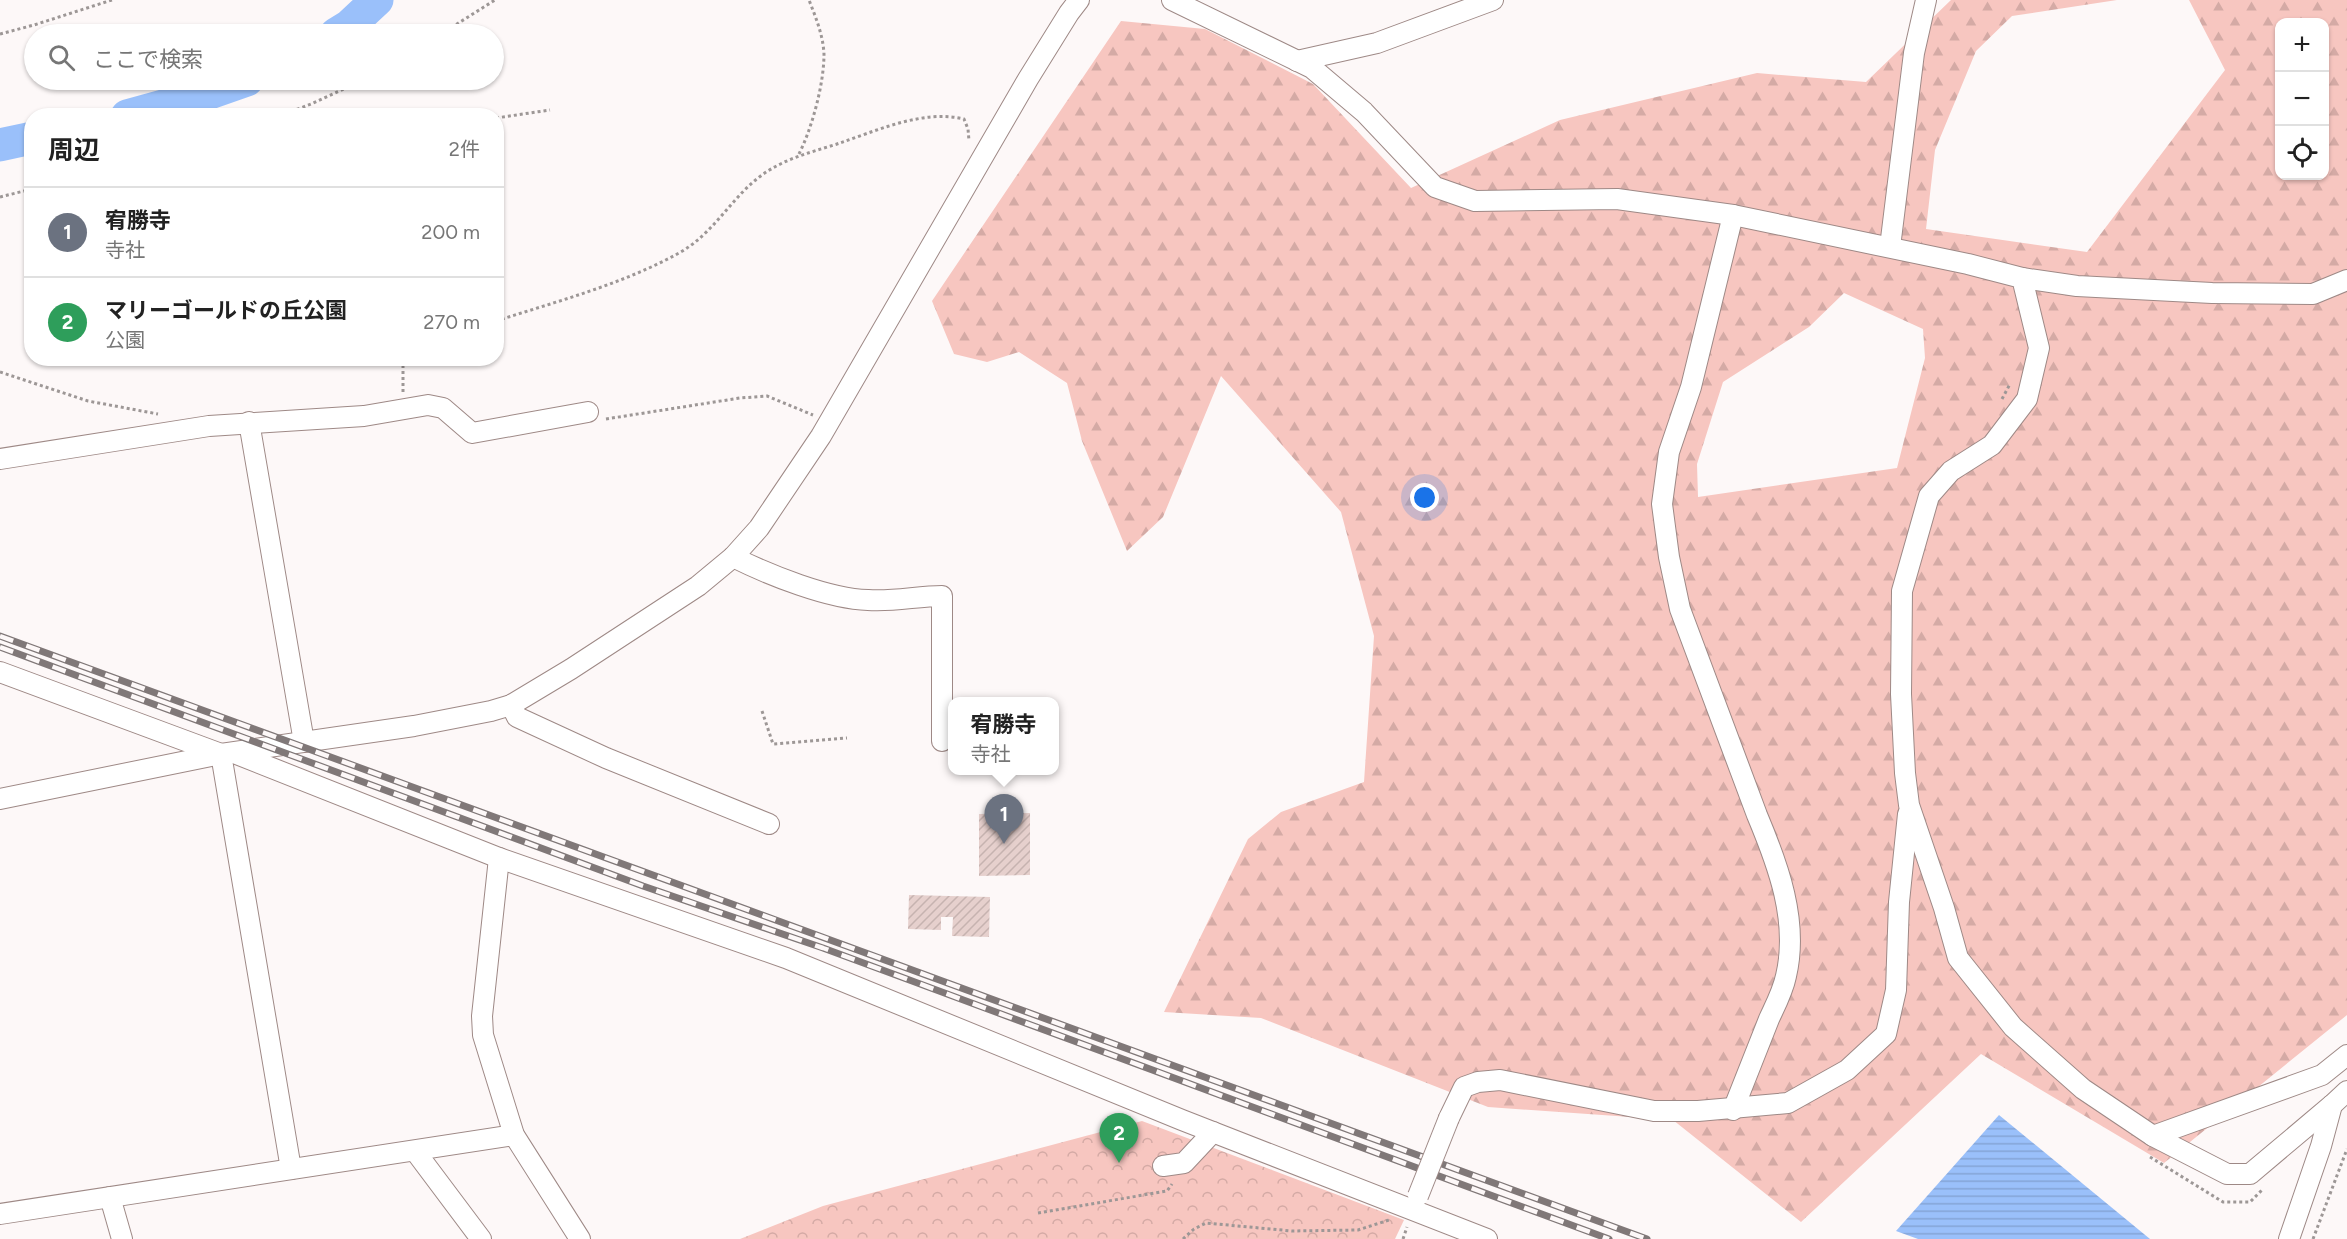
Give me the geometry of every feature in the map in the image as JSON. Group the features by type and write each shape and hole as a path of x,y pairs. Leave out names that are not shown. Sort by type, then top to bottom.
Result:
{"street":[{"path":"0,799 227,753 414,726 511,705 572,669 688,592 733,557 759,528 830,421 977,166 1079,0"},
{"path":"1172,0 1312,68 1364,112 1435,187 1475,201 1617,199 1733,215 1890,247 2022,278 2077,286 2212,293 2313,294 2347,280"},
{"path":"1297,61 1377,43 1493,0"},
{"path":"1890,247 1914,53 1926,0"},
{"path":"1733,215 1691,387 1669,452 1662,504 1669,557 1680,609 1771,848 1783,886 1789,918 1790,952 1786,978 1733,1110"},
{"path":"2022,278 2039,348 2027,399 1992,444 1951,471 1929,496 1902,591 1901,694 1909,805 1944,908 1958,958 2013,1027 2083,1089 2153,1136 2227,1174 2250,1174 2347,1091"},
{"path":"0,459 209,426 326,419 399,411 429,405 442,408 472,433 588,412"},
{"path":"249,422 304,742"},
{"path":"733,557 754,567 832,594 867,600 942,596 942,741"},
{"path":"0,672 227,753 499,858 786,958 1213,1132 1412,1205 1487,1239"},
{"path":"511,705 517,717 606,758 769,824"},
{"path":"227,753 291,1169"},
{"path":"1412,1205 1464,1087 1478,1082 1500,1080 1654,1111 1733,1110 1788,1103 1847,1070 1886,1034 1896,990 1899,902 1909,805"},
{"path":"499,858 482,1016 483,1035 514,1135 580,1239"},
{"path":"2153,1136 2322,1075 2347,1055"},
{"path":"2289,1239 2322,1146 2332,1105"},
{"path":"1170,1172 1184,1163 1213,1132"},
{"path":"0,1214 514,1135"},
{"path":"415,1151 481,1239"},
{"path":"110,1197 122,1239"}],"path":[{"path":"37,24 112,0"},
{"path":"457,24 495,0"},
{"path":"798,155 804,145 819,94 824,55 820,28 809,0"},
{"path":"0,34 24,28"},
{"path":"301,108 341,90"},
{"path":"504,117 550,110"},
{"path":"504,318 584,293 645,270 682,251 712,228 735,199 758,178 798,155 900,123 949,115 964,119 968,129 969,155 977,166"},
{"path":"0,197 24,191"},
{"path":"399,411 398,403 403,395 403,366"},
{"path":"0,372 88,401 164,415"},
{"path":"1998,405 2013,377"},
{"path":"588,412 602,420 740,398 767,396 830,421"},
{"path":"762,711 772,744 847,738"},
{"path":"2313,1239 2347,1149"},
{"path":"2149,1157 2223,1202 2250,1202 2265,1188"},
{"path":"1038,1213 1167,1191 1170,1172"},
{"path":"1183,1239 1194,1229 1206,1223 1292,1231 1358,1230 1391,1220 1412,1205"}],"green space":[{"path":"1951,0 2117,0 2012,16 1976,51 1935,150 1926,229 2087,252 2225,70 2189,0 2347,0 2347,1015 2164,1163 1981,1054 1801,1222 1673,1120 1488,1107 1261,1018 1164,1012 1248,839 1281,812 1364,782 1374,636 1341,512 1221,376 1163,517 1127,551 1082,441 1067,383 1019,352 987,362 954,354 932,301 1121,21 1205,29 1313,84 1411,188 1560,120 1757,73 1866,82","holes":["1844,293 1923,329 1925,358 1897,468 1698,497 1697,464 1723,382 1809,327"]},
{"path":"1142,1121 1404,1220 1395,1239 740,1239 823,1206"}],"water":[{"path":"1999,1115 2150,1239 1918,1239 1896,1231"}],"building":[{"path":"1030,813 1030,875 979,876 979,814"},
{"path":"909,895 990,897 989,937 952,936 953,917 941,917 941,930 908,929"}],"waterway":[{"path":"351,24 377,0"},
{"path":"156,108 218,90"},
{"path":"0,145 24,140"}],"railway":[{"path":"0,636 1647,1239"},
{"path":"0,647 643,886 823,948 1609,1239"}],"place":[{"name":"宥勝寺","path":"1004,844"},
{"name":"マリーゴールドの丘公園","path":"1119,1163"}]}
